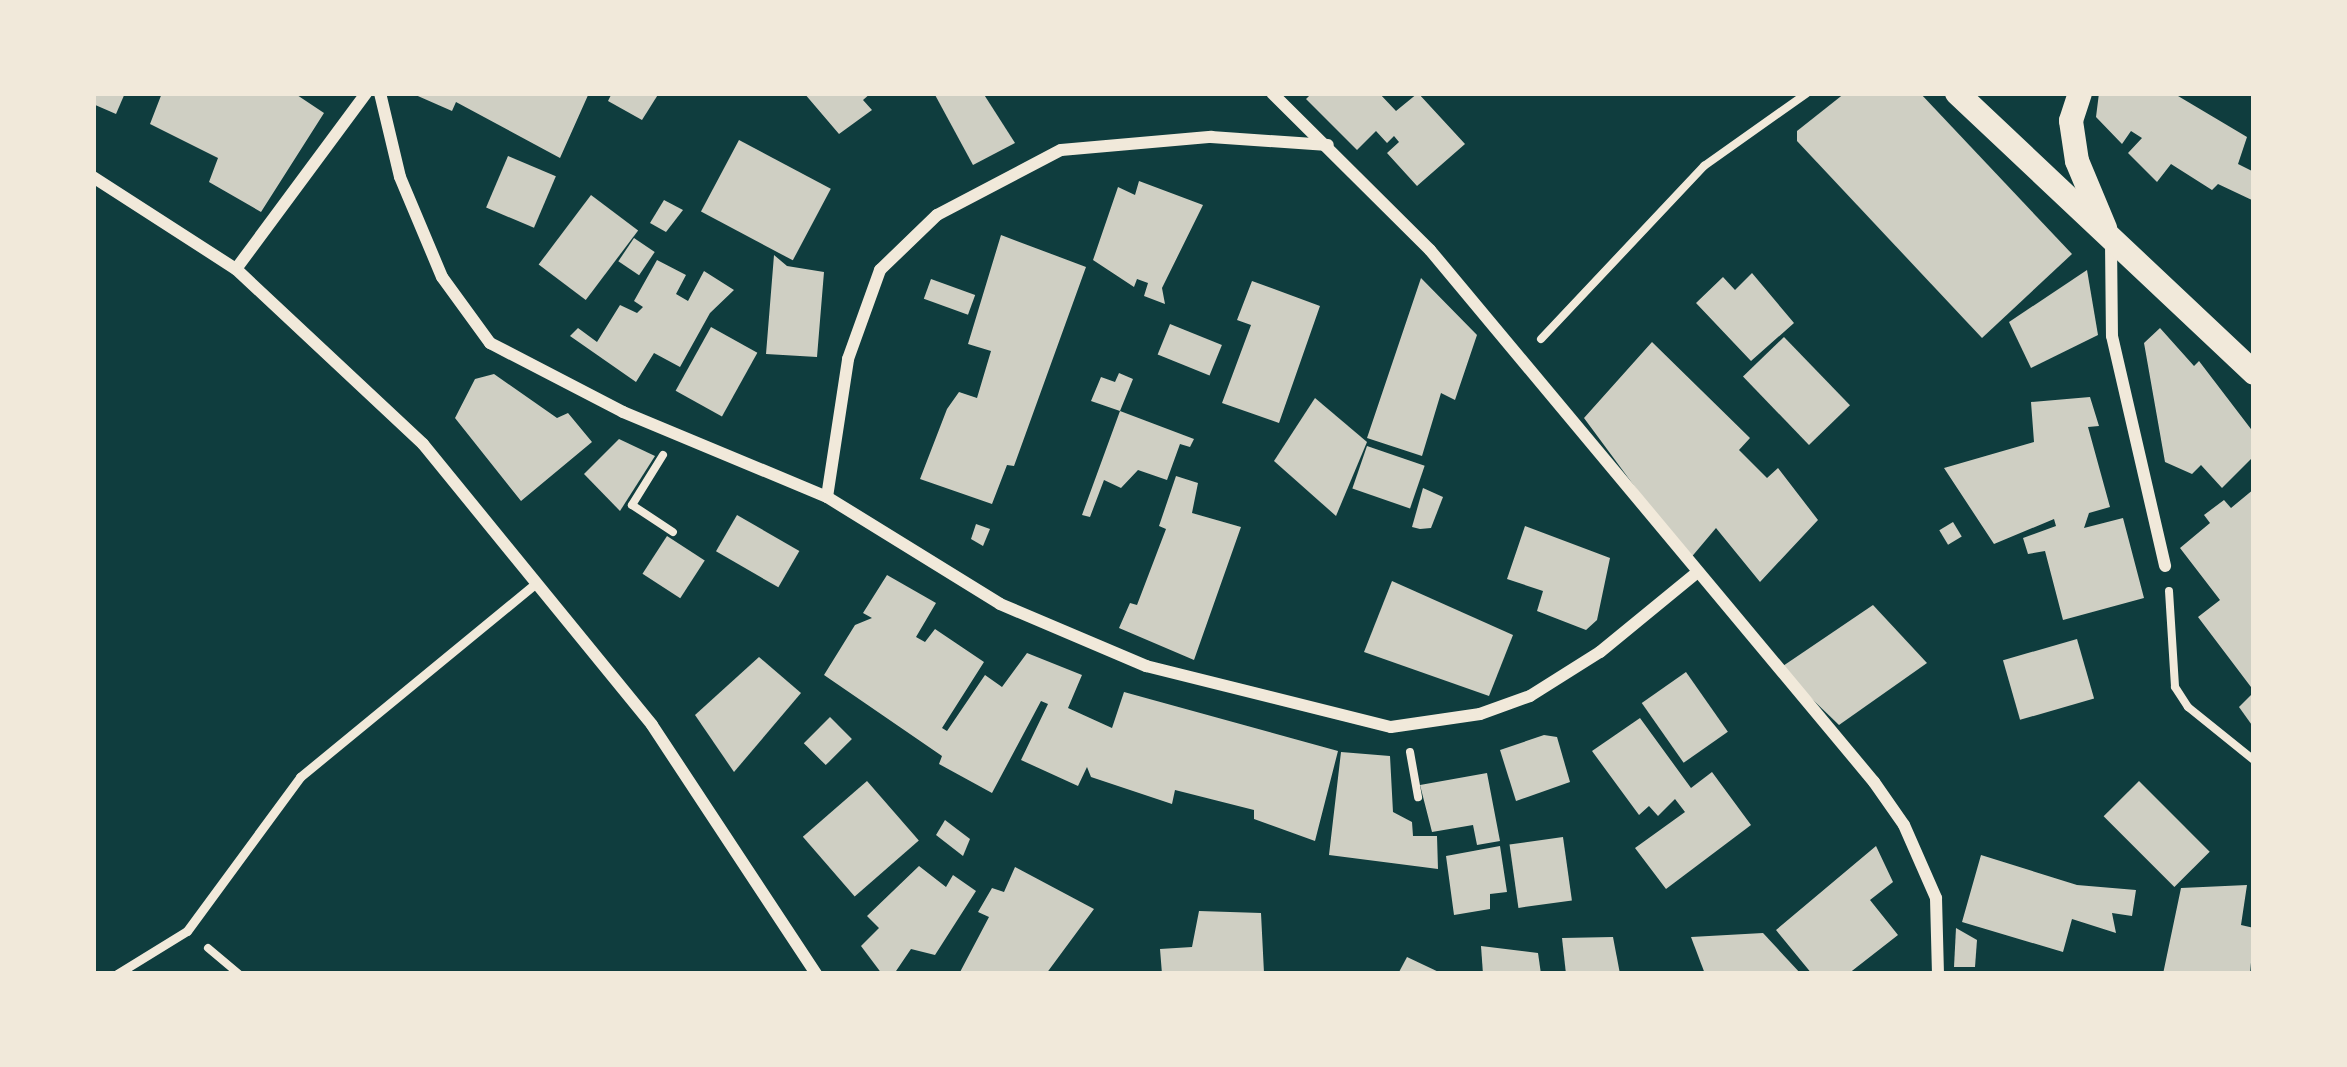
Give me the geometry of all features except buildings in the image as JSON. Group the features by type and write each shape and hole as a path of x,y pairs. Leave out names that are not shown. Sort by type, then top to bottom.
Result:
{"main road":[{"path":"1958,93 2254,374"},
{"path":"2080,93 2071,121 2077,161 2111,242"}],"street":[{"path":"236,269 366,93"},
{"path":"380,93 400,177 442,277 490,343 676,434 827,497 1000,604 1146,667 1290,708 1405,725 1530,696 1600,652 1694,575"},
{"path":"1272,93 1328,146 1522,358 1694,575 1904,826 1936,898 1938,974"},
{"path":"827,497 848,359 880,270 937,215 1061,150 1210,137 1328,146"},
{"path":"93,178 236,269 423,444 652,725 816,974"},
{"path":"2111,242 2112,336 2165,566"}],"lane":[{"path":"117,974 187,931 300,777 535,584"}],"path":[{"path":"1522,358 1704,166 1807,93"},
{"path":"673,532 632,505 676,434"},
{"path":"2165,566 2175,687 2188,707 2254,760"},
{"path":"1405,725 1418,797"},
{"path":"187,931 239,974"}]}
